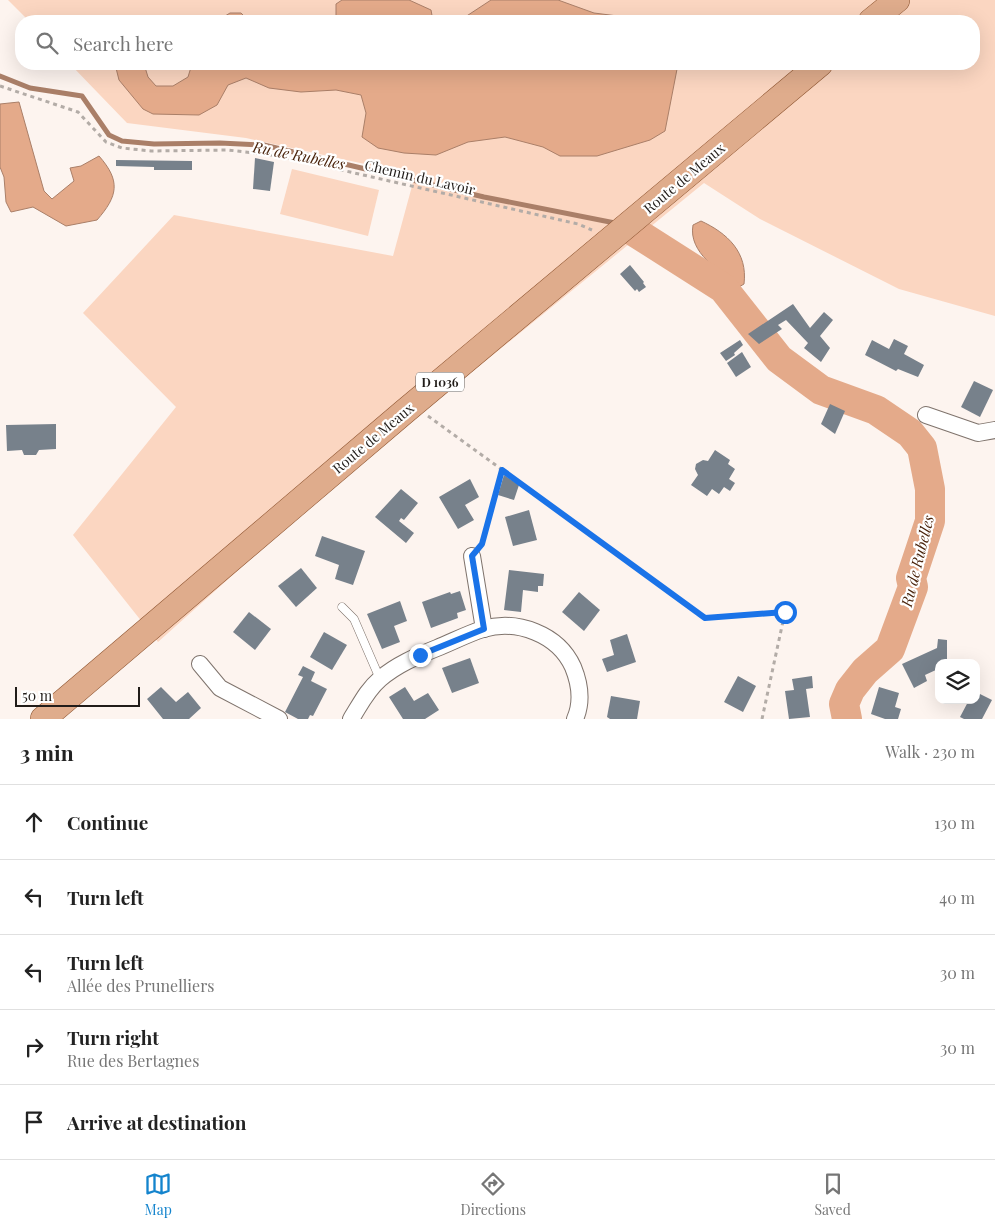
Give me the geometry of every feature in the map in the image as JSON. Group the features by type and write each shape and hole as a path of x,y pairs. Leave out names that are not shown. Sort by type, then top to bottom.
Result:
{"main road":[{"path":"878,15 897,0"},
{"name":"Route de Meaux","path":"43,719 412,405 813,70"}],"street":[{"path":"926,415 978,433 995,430"},
{"path":"472,556 484,629"},
{"path":"351,719 366,693 393,668 484,629 506,626 528,628 545,636 560,648 571,663 577,678 580,694 575,719"},
{"path":"200,664 220,688 278,719"}],"lane":[{"path":"342,607 354,619 380,679"}],"path":[{"name":"Chemin du Lavoir","path":"0,86 78,112 106,142 122,148 151,151 228,150 280,156 578,224 611,239"},
{"path":"412,405 705,618 785,612 762,719"},
{"path":"472,556 482,544 502,470"}],"shaded area":[{"path":"8,0 995,0 995,316 899,289 760,219 704,183 331,487 158,642 73,535 176,407 83,313 174,215 393,256 415,175 246,138 127,123 76,70 980,70 980,15 23,15"},
{"path":"342,0 409,0 431,10 432,15 336,15 336,4"},
{"path":"491,0 558,0 594,13 610,15 468,15"},
{"path":"230,13 241,13 243,15 227,15"},
{"path":"116,70 146,70 148,77 156,86 173,86 188,77 190,70 677,70 665,131 650,140 597,156 560,156 543,147 505,137 468,142 436,155 404,153 378,148 362,137 366,113 361,95 336,90 301,92 269,88 246,78 228,85 217,105 199,115 153,114 143,109 119,80"},
{"path":"19,102 44,191 52,199 74,181 70,168 81,166 99,156 106,165 114,181 113,196 97,220 66,226 33,207 11,212 6,202 4,177 0,167 0,104"},
{"path":"292,169 379,190 368,236 280,214"},
{"path":"701,221 719,231 734,245 743,262 744,284 739,287 700,253 695,244 693,225"}],"building":[{"path":"255,158 274,162 270,191 253,189"},
{"path":"116,160 192,161 192,170 154,170 154,167 116,166"},
{"path":"630,265 646,287 639,292 637,289 635,291 620,274"},
{"path":"793,304 810,328 824,312 833,320 820,336 830,348 821,362 804,348 808,343 786,320 778,325 782,329 759,344 748,334"},
{"path":"894,339 908,346 904,354 924,365 918,377 898,369 896,371 865,355 872,340 889,349"},
{"path":"740,340 743,345 734,353 735,355 726,361 720,353"},
{"path":"742,352 751,367 736,377 727,363"},
{"path":"974,381 993,390 980,417 961,407"},
{"path":"830,404 845,411 835,434 821,424"},
{"path":"56,424 56,449 39,450 36,455 24,455 22,450 7,451 6,425"},
{"path":"715,450 730,460 728,464 735,469 729,479 735,483 730,491 724,487 719,494 712,489 707,496 691,485 698,475 695,469 696,464 703,460 708,461"},
{"path":"504,475 519,485 514,500 498,495"},
{"path":"470,479 479,497 465,505 474,520 458,529 439,497"},
{"path":"401,489 418,503 404,520 401,518 399,521 414,533 406,543 375,517"},
{"path":"529,510 537,540 513,546 505,517"},
{"path":"322,536 365,551 353,585 335,579 339,565 315,556"},
{"path":"301,568 317,588 296,607 278,586"},
{"path":"509,570 544,574 543,586 538,586 538,592 523,590 521,612 504,610"},
{"path":"460,591 466,610 457,613 458,618 431,628 422,602 450,592 451,594"},
{"path":"579,592 600,610 584,631 562,612"},
{"path":"400,601 407,621 394,626 400,642 382,649 367,614"},
{"path":"249,612 271,629 255,650 233,632"},
{"path":"324,632 347,645 332,670 310,657"},
{"path":"627,634 636,662 607,672 602,659 614,655 610,640"},
{"path":"938,639 947,640 947,659 935,659 935,670 925,675 927,681 914,688 902,664 937,648"},
{"path":"470,658 479,683 452,693 442,668"},
{"path":"303,666 315,672 311,681 327,689 313,716 310,715 308,719 298,719 285,712 303,677 298,675"},
{"path":"738,676 756,686 743,712 724,702"},
{"path":"812,676 813,688 806,689 810,717 789,719 785,691 794,690 792,679"},
{"path":"161,687 176,702 188,692 201,708 189,719 163,719 147,699"},
{"path":"405,687 414,701 428,693 439,710 425,719 403,719 389,697"},
{"path":"879,687 899,693 895,707 901,709 898,719 885,719 871,714"},
{"path":"980,694 992,700 982,719 964,719 960,717 967,704 980,704"},
{"path":"611,696 640,701 637,719 610,719 607,717"}],"waterway":[{"name":"Ru de Rubelles","path":"0,76 30,88 82,96 109,135 122,141 154,144 220,143 264,145 484,197 615,223"},
{"name":"Ru de Rubelles","path":"635,232 723,288 779,359 821,390 876,410 910,433 922,448 930,489 930,521 911,578 913,587 890,649 865,671 850,690 844,704 847,719"}],"route":[{"path":"420,655 484,629 472,556 482,544 502,470 705,618 785,612"}]}
